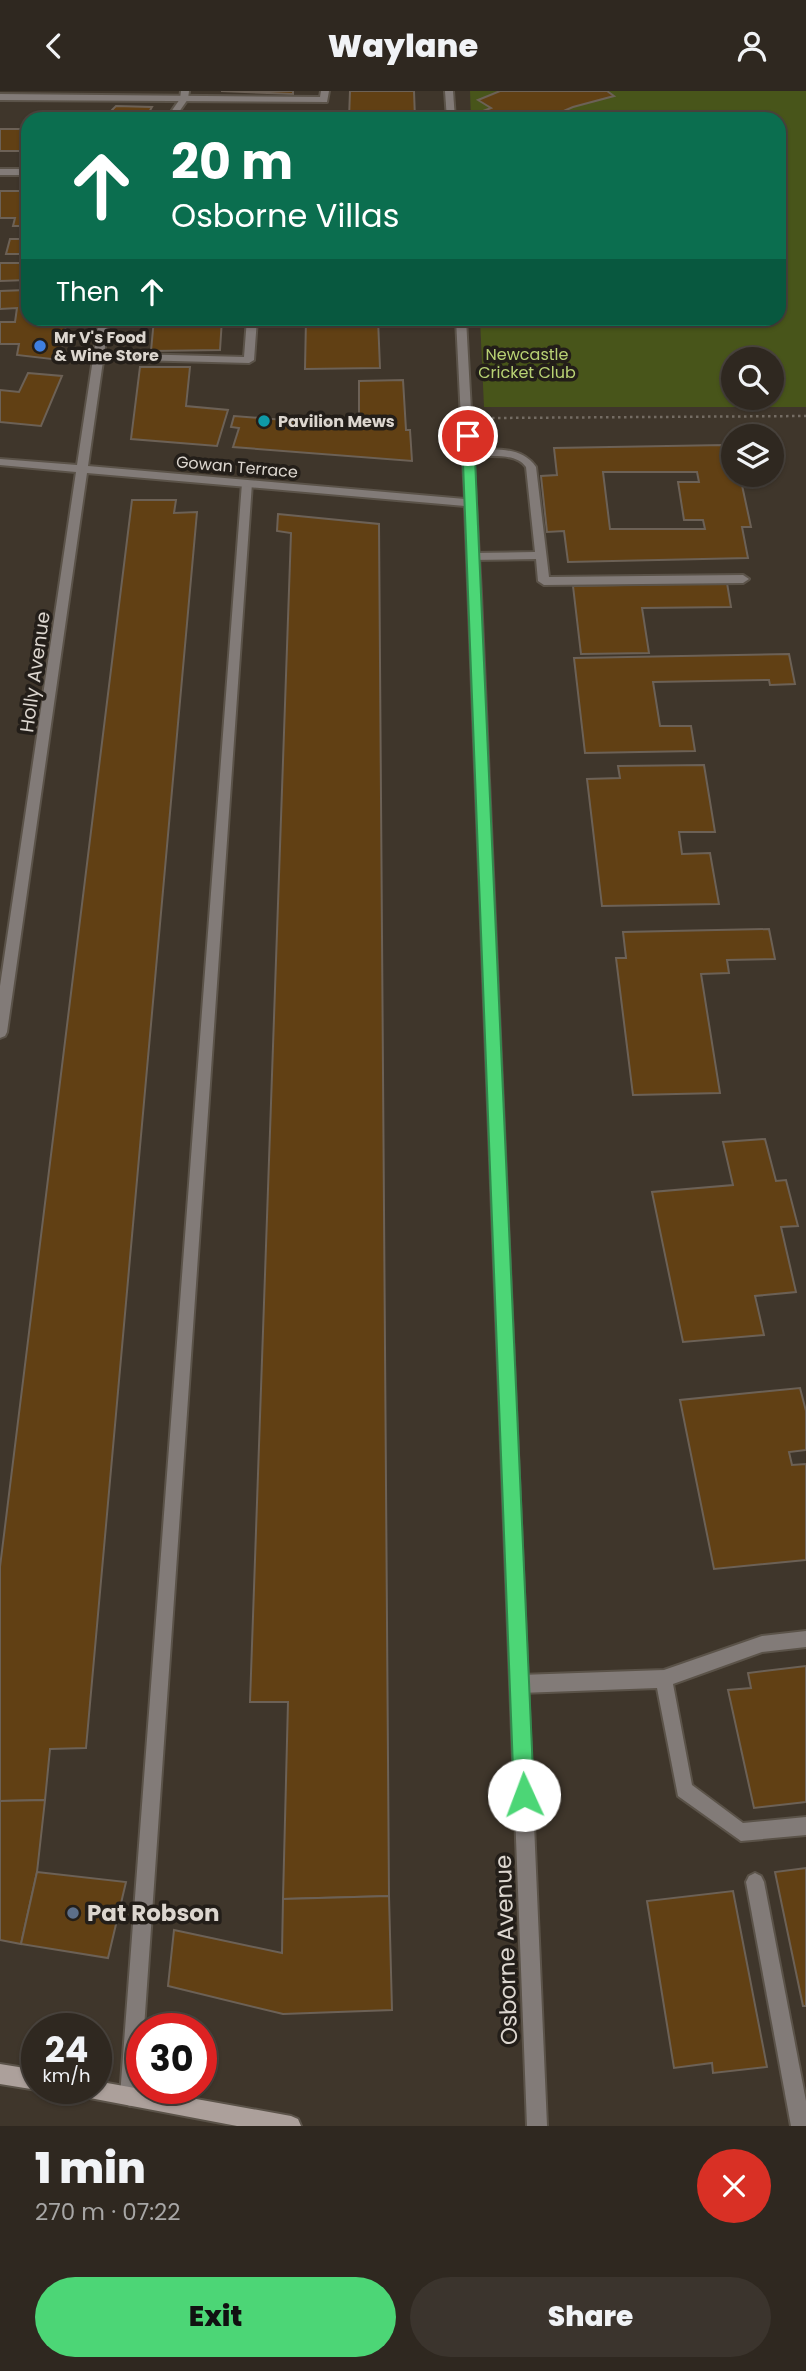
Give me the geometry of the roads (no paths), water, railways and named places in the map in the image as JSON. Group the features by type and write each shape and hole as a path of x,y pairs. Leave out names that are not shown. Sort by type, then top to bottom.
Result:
{"main road":[{"path":"0,2074 21,2077"},
{"path":"173,2104 290,2126"}],"street":[{"path":"0,97 56,94 184,95 324,100 325,91"},
{"path":"449,91 450,112"},
{"path":"174,112 184,95"},
{"path":"0,172 21,172"},
{"name":"Holly Avenue","path":"0,1031 103,326"},
{"path":"98,356 249,361 252,326"},
{"path":"461,326 474,557 541,555"},
{"path":"469,453 514,454 525,458 531,467 544,581 743,579"},
{"name":"Gowan Terrace","path":"0,462 471,503"},
{"path":"136,2013 247,483"},
{"name":"Osborne Avenue","path":"474,557 537,2126"},
{"path":"520,1684 664,1679 762,1644 806,1639"},
{"path":"664,1679 684,1790 741,1832 806,1826"},
{"path":"755,1882 801,2126"}],"place":[{"name":"Mr V's Food & Wine Store","path":"40,346"},
{"name":"Pavilion Mews","path":"264,421"},
{"name":"Pat Robson","path":"73,1913"}],"park label":[{"name":"Newcastle Cricket Club","path":"527,363"}]}
